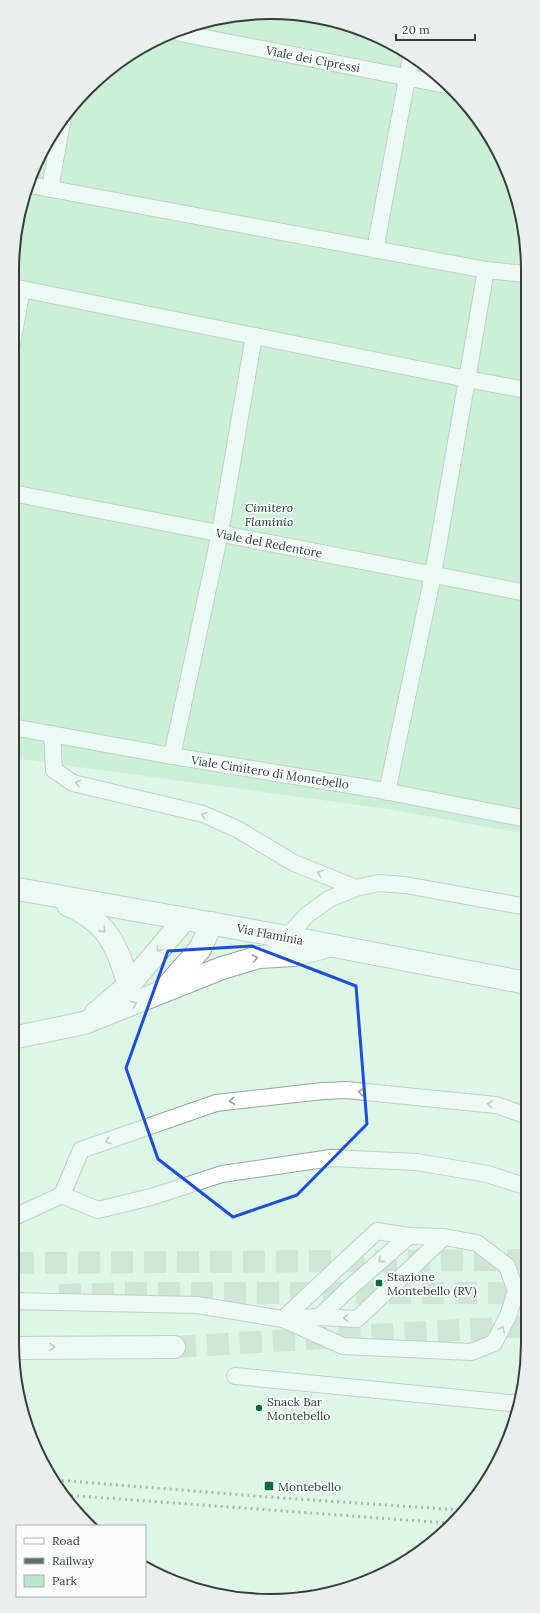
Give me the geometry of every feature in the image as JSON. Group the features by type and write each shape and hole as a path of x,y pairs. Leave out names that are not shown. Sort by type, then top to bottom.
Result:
{"main road":[{"name":"Via Flaminia","path":"19,890 47,896 184,920 212,923 521,982"},
{"path":"47,896 77,909 90,917 106,931 119,956 129,985"},
{"path":"84,1023 129,985 184,920"},
{"path":"162,993 200,949 212,923"},
{"path":"19,1037 84,1023 222,968 259,957 294,955 330,946"},
{"path":"19,1348 174,1347"}],"lane":[{"name":"Viale dei Cipressi","path":"184,34 437,83"},
{"path":"375,250 410,62"},
{"path":"50,189 60,132"},
{"path":"33,186 486,270 521,274"},
{"path":"387,792 433,575 486,270"},
{"path":"19,288 521,389"},
{"path":"172,756 220,533 254,336"},
{"name":"Viale del Redentore","path":"19,494 521,592"},
{"name":"Viale Cimitero di Montebello","path":"19,728 172,756 387,792 521,818"},
{"path":"52,734 54,770 73,782 203,814 237,829 294,863 356,888"},
{"path":"287,937 306,916 329,899 356,888 379,883 405,885 521,906"},
{"path":"19,1215 62,1195 81,1150 216,1103 323,1091 346,1090 496,1105 521,1114"},
{"path":"62,1195 98,1210 151,1197 222,1174 331,1158 418,1162 487,1174 521,1185"},
{"path":"377,1231 409,1236 444,1237 477,1243 507,1266 516,1291 508,1316 494,1343 471,1352 343,1346 283,1319 377,1231"},
{"path":"319,1317 409,1236"},
{"path":"19,1301 196,1305 283,1319 319,1317 356,1319 444,1237"},
{"path":"235,1376 513,1403"}],"highlighted area":[{"path":"252,946 356,986 367,1124 297,1195 233,1217 158,1159 126,1068 168,951"}],"green space":[{"name":"Cimitero Flaminio","path":"270,19 303,21 319,24 351,32 366,38 409,61 435,81 459,105 479,131 502,174 508,189 516,221 519,237 521,270 521,833 388,809 19,759 19,270 21,237 32,189 45,159 61,131 81,105 105,81 131,61 159,45 189,32 221,24 237,21"}],"tunnel":[{"path":"19,1263 521,1260"},
{"path":"59,1295 152,1293 521,1293"},
{"path":"174,1347 521,1326"}],"railway":[{"path":"60,1480 268,1497 457,1510"},
{"path":"71,1495 444,1523"}],"place":[{"name":"Stazione Montebello (RV)","path":"379,1283"},
{"name":"Snack Bar Montebello","path":"259,1408"},
{"name":"Montebello","path":"269,1486"}]}
